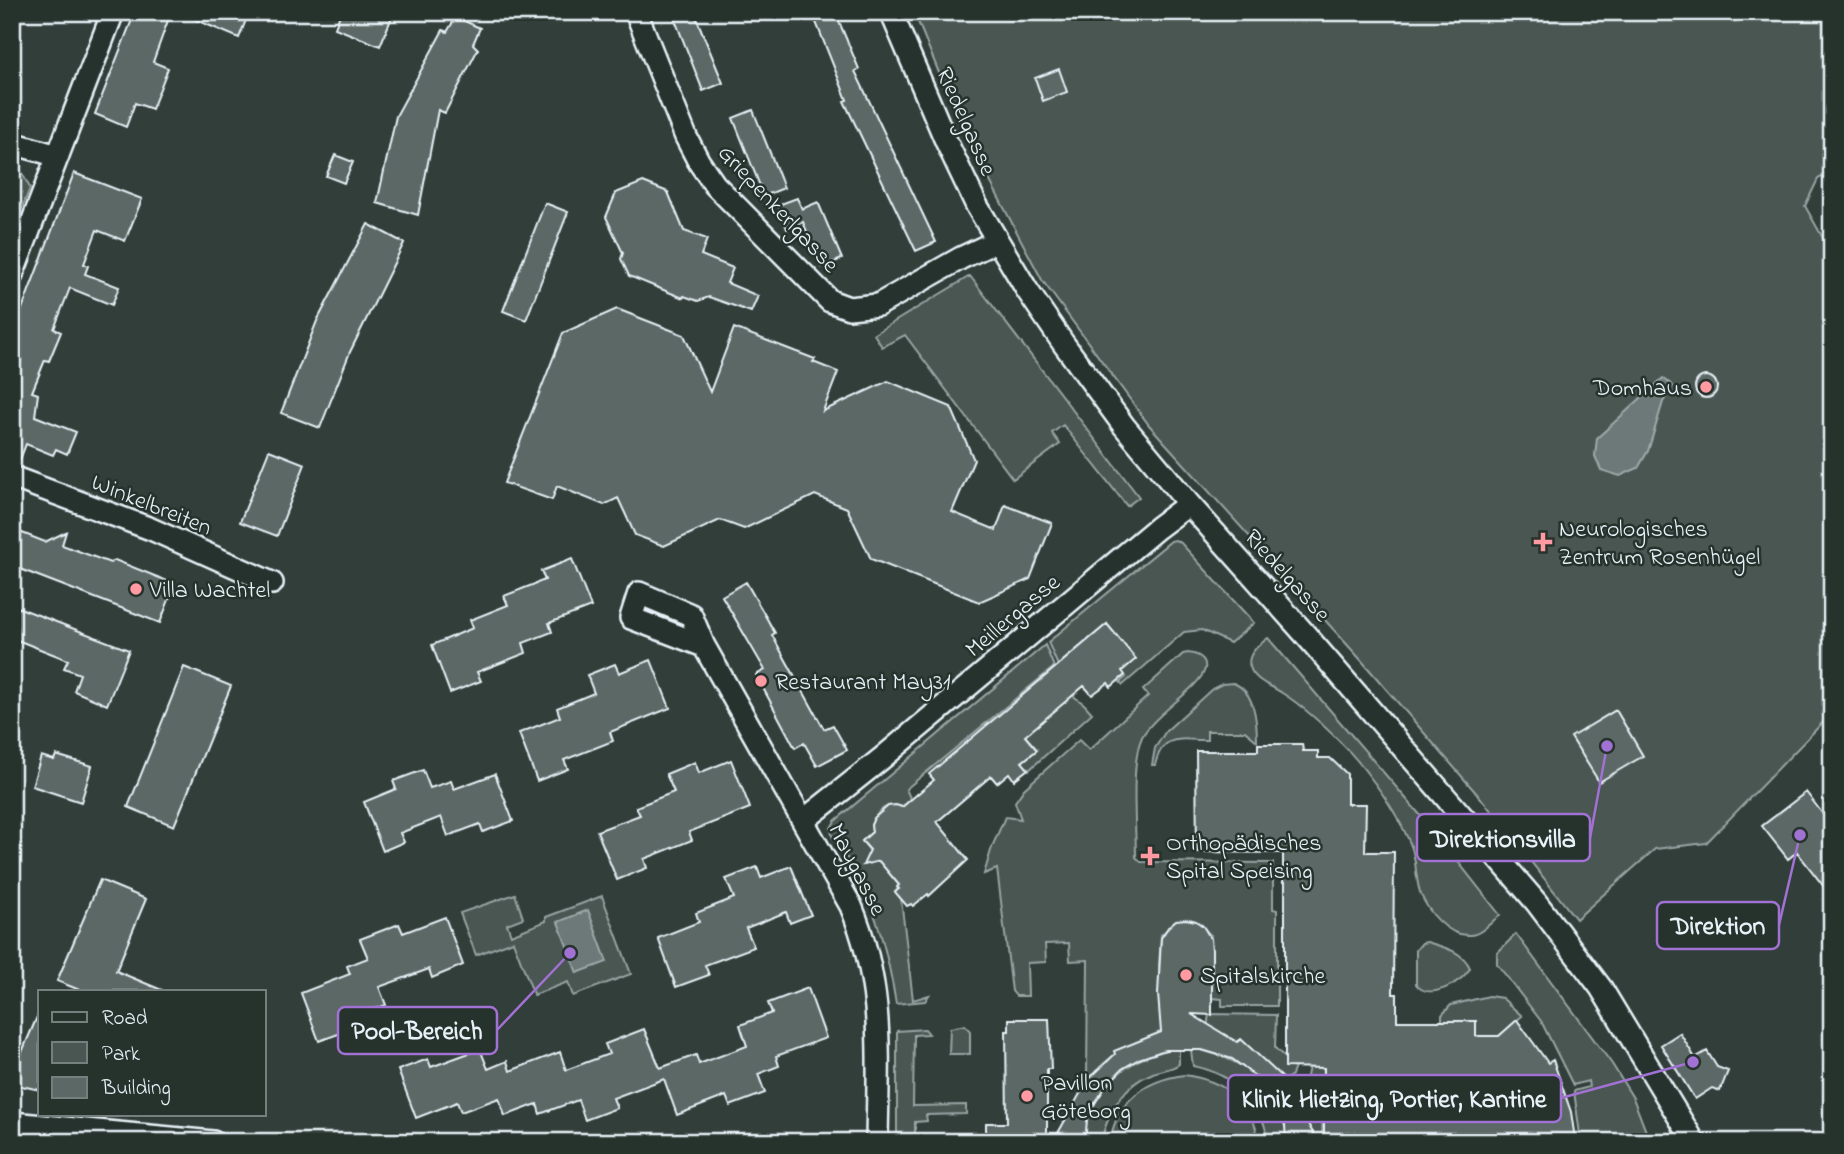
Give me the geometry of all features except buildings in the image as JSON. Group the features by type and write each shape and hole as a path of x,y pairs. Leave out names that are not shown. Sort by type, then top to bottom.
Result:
{"street":[{"path":"12,275 113,12"},
{"name":"Griepenkerlgasse","path":"636,12 686,137 699,162 715,184 830,301 849,308 869,308 884,303 961,258 997,241"},
{"name":"Riedelgasse","path":"891,12 946,141 997,241 1063,343 1124,426 1189,504 1536,902 1601,988 1694,1142"},
{"path":"12,143 58,156"},
{"name":"Winkelbreiten","path":"12,477 151,529 272,583"},
{"name":"Meillergasse","path":"803,821 1189,504"},
{"name":"Maygasse","path":"704,646 851,906 861,931 870,965 878,1020 877,1142"},
{"path":"12,1123 213,1142"}],"green space":[{"name":"Neurologisches Zentrum Rosenhügel","path":"914,12 1832,12 1832,172 1818,179 1805,206 1832,254 1832,713 1706,843 1655,849 1576,919 1484,802 1361,660 1149,425 1042,280 960,124"},
{"path":"12,161 16,162 30,188 12,233"},
{"path":"970,276 1139,497 1127,506 1063,425 1052,433 1060,444 1013,479 905,335 882,347 874,334"},
{"path":"1175,540 1181,543 1254,623 1230,643 1202,630 1184,632 1123,685 1120,682 1126,677 1107,624 1064,660 1075,675 1063,678 1048,642"},
{"path":"1268,638 1433,830 1500,915 1482,930 1462,935 1439,921 1420,892 1413,852 1407,836 1373,781 1350,752 1316,719 1278,690 1259,680 1252,672 1250,658 1257,647"},
{"path":"1045,645 1054,667 906,789 911,800 902,807 887,807 879,812 871,825 872,832 862,841 899,885 896,892 901,899 913,1000 929,995 925,1001 896,1004 878,924 859,878 832,836 831,828 835,821"},
{"path":"1188,653 1203,659 1205,669 1195,684 1148,728 1138,748 1135,778 1136,857 1141,862 1273,863 1273,909 1277,910 1277,1006 1222,1006 1222,999 1212,998 1211,935 1199,923 1182,919 1161,935 1159,966 1166,1033 1122,1050 1087,1081 1088,960 1070,961 1069,943 1045,944 1046,962 1027,963 1028,996 1016,996 1012,991 997,869 984,874 1005,817 1021,819 1015,802 1024,789 1079,740 1089,750 1148,696 1143,690 1183,654"},
{"path":"1233,683 1246,693 1250,700 1255,716 1257,741 1245,731 1207,731 1207,740 1180,739 1168,743 1158,755 1155,765 1152,765 1155,748 1166,731 1212,689"},
{"path":"1072,695 1092,713 1029,770 1022,762 1037,749 1025,736"},
{"path":"515,894 523,918 507,924 511,935 546,921 546,917 602,896 631,974 573,996 568,982 534,995 513,941 476,955 460,913"},
{"path":"1516,934 1612,1064 1633,1098 1650,1142 1581,1142 1574,1091 1589,1087 1588,1081 1573,1085 1541,1021 1497,964 1497,953"},
{"path":"1427,942 1463,957 1470,968 1466,974 1453,984 1436,991 1421,989 1416,984 1416,950 1422,943"},
{"path":"1489,996 1502,998 1522,1016 1499,1036 1476,1036 1475,1021 1442,1021 1442,1015 1451,1005"},
{"path":"1209,1014 1276,1015 1275,1048 1295,1067 1292,1075 1283,1081 1207,1028"},
{"path":"965,1025 970,1031 970,1054 949,1054 950,1028"},
{"path":"925,1029 929,1034 914,1035 913,1106 966,1105 966,1114 926,1115 927,1121 915,1122 915,1142 897,1142 897,1031"},
{"path":"1176,1048 1179,1050 1179,1064 1153,1073 1133,1084 1118,1100 1101,1142 1085,1142 1091,1111 1115,1077 1137,1061"},
{"path":"1196,1049 1231,1060 1258,1079 1277,1105 1288,1141 1268,1142 1260,1114 1244,1092 1221,1075 1193,1066 1191,1050"},
{"path":"1324,1059 1322,1138 1305,1140 1295,1101 1306,1081 1309,1067"},
{"path":"1184,1075 1211,1082 1234,1095 1250,1115 1259,1142 1110,1142 1119,1115 1135,1095 1157,1082"}],"shaded area":[{"path":"1663,378 1673,386 1663,402 1648,451 1638,468 1620,476 1601,470 1595,456 1597,438"},
{"path":"588,910 607,962 577,973 558,922"}],"place":[{"name":"Domhaus","path":"1706,387"},
{"name":"Neurologisches Zentrum Rosenhügel","path":"1543,542"},
{"name":"Villa Wachtel","path":"136,589"},
{"name":"Restaurant May31","path":"761,681"},
{"name":"Direktionsvilla","path":"1607,746"},
{"name":"Direktion","path":"1800,835"},
{"name":"Orthopädisches Spital Speising","path":"1150,856"},
{"name":"Pool-Bereich","path":"570,953"},
{"name":"Spitalskirche","path":"1186,975"},
{"name":"Klinik Hietzing, Portier, Kantine","path":"1693,1062"},
{"name":"Pavillon Göteborg","path":"1027,1096"}]}
